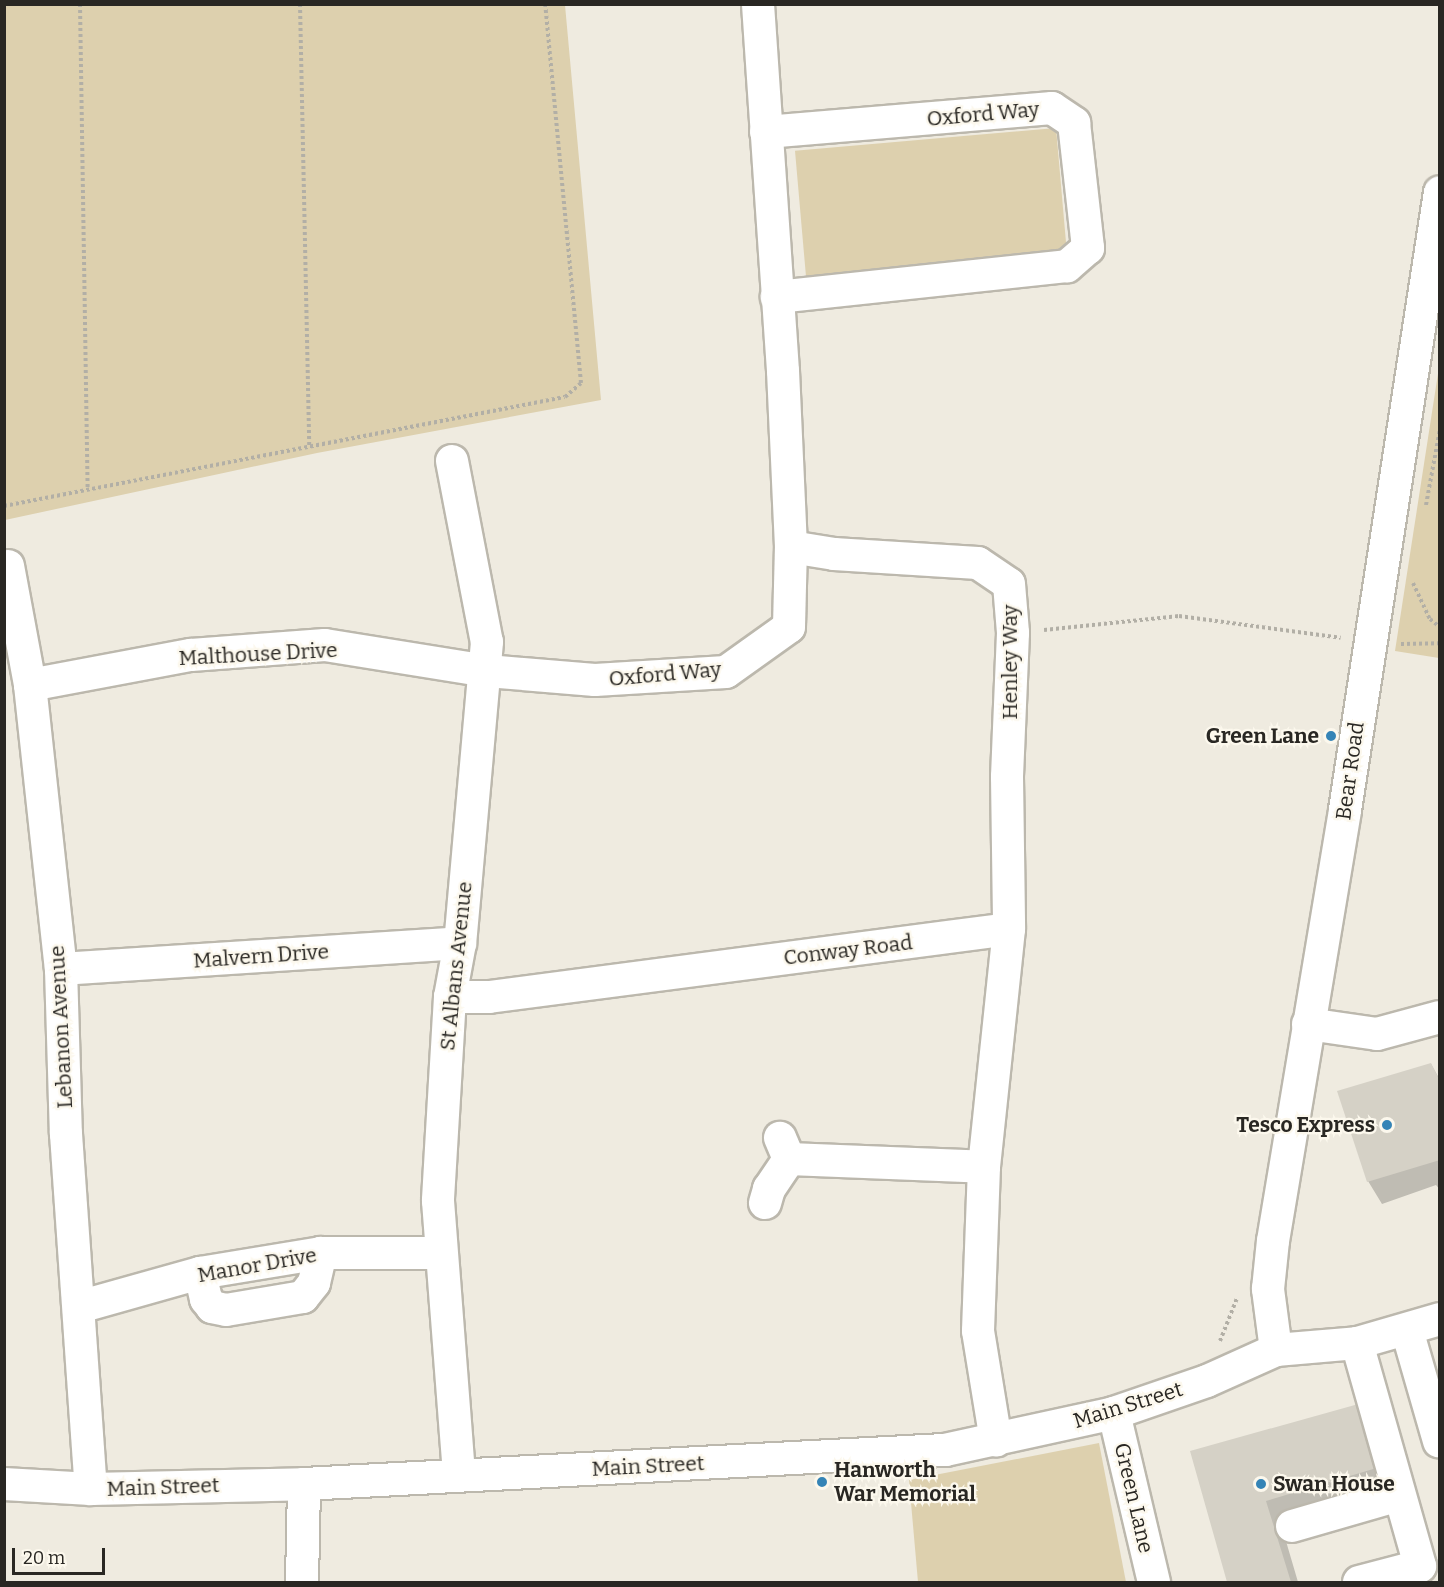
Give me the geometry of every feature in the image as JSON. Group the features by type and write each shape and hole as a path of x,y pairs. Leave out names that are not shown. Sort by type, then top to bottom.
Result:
{"street":[{"name":"Oxford Way","path":"486,671 595,680 726,672 789,627 791,547 758,4"},
{"name":"Oxford Way","path":"766,132 1052,108 1074,123 1088,248 1067,266 777,297"},
{"name":"Bear Road","path":"1276,1350 1268,1289 1440,192"},
{"name":"St Albans Avenue","path":"452,461 487,642 460,943 450,997 438,1201 440,1253 459,1473"},
{"name":"Henley Way","path":"791,547 834,554 978,563 1010,584 1013,633 1007,777 1009,929"},
{"name":"Lebanon Avenue","path":"8,566 30,685 61,969 66,1134 91,1489"},
{"name":"Malthouse Drive","path":"30,685 191,655 325,645 486,671"},
{"name":"Conway Road","path":"450,997 489,997 1009,929"},
{"path":"996,1441 978,1331 984,1167 1009,929"},
{"name":"Malvern Drive","path":"61,969 460,943"},
{"path":"1308,1024 1377,1034 1440,1017"},
{"path":"765,1203 784,1149 984,1167"},
{"name":"Manor Drive","path":"79,1307 200,1273 321,1252 440,1253"},
{"name":"Main Street","path":"4,1484 91,1489 304,1484 459,1473 918,1451 996,1441 1114,1413 1207,1381 1276,1350 1357,1343 1440,1319"},
{"path":"1407,1330 1439,1440"},
{"path":"1357,1343 1420,1566 1359,1582"},
{"name":"Green Lane","path":"1114,1413 1154,1582"},
{"path":"302,1582 304,1484"},
{"path":"1292,1526 1399,1496"}],"path":[{"path":"80,4 88,490"},
{"path":"300,4 309,446"},
{"path":"4,506 565,397 581,382 545,4"},
{"path":"1424,518 1440,429"},
{"path":"1415,573 1413,585 1430,619 1440,627"},
{"path":"1013,633 1179,616 1334,636 1369,644"},
{"path":"1217,1349 1240,1292"}],"shaded area":[{"path":"5,4 565,5 601,400 317,453 5,520"},
{"path":"1056,128 1067,254 806,276 795,151"},
{"path":"1439,367 1439,658 1395,651"},
{"path":"1099,1443 1126,1582 918,1582 909,1480"}],"building":[{"name":"Tesco Express","path":"1431,1063 1440,1081 1440,1160 1367,1182 1337,1091"},
{"name":"Swan House","path":"1362,1403 1380,1467 1266,1501 1291,1582 1227,1582 1190,1451"}],"place":[{"name":"Green Lane","path":"1331,736"},
{"name":"Tesco Express","path":"1387,1125"},
{"name":"Hanworth War Memorial","path":"822,1482"},
{"name":"Swan House","path":"1261,1484"}]}
